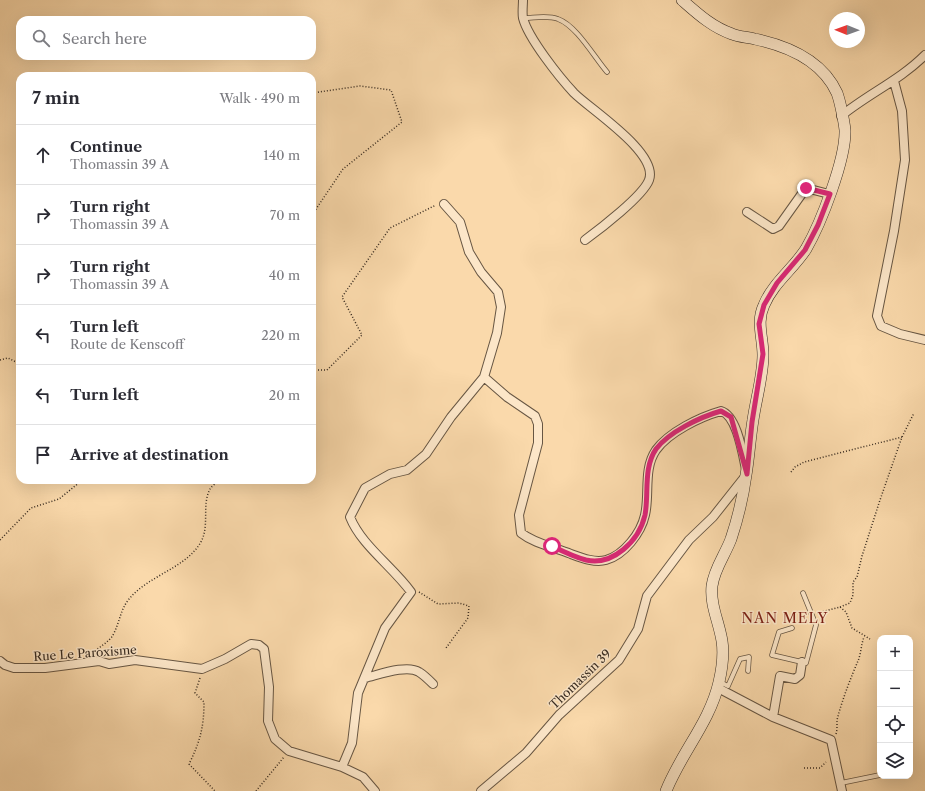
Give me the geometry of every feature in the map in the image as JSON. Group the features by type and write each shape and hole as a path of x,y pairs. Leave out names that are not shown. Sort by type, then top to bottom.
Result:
{"main road":[{"path":"669,790 712,707 719,685 723,661 722,642 711,601 712,586 714,574 730,541 736,522 747,474 752,422 763,354 759,324 764,305 777,283 805,250 818,225 835,179 845,130 838,96 828,76 816,65 802,55 783,47 735,36 718,28 705,20 682,0"}],"street":[{"path":"523,0 523,18 542,55 574,93 625,135 648,165 650,174 646,185 613,218 585,240"},
{"path":"841,116 861,100 894,81 911,69 925,56"},
{"path":"894,81 902,111 905,160 894,231 877,316 881,326 900,334 925,340"},
{"path":"747,212 773,229 779,226 806,188 830,194"},
{"path":"342,767 352,743 358,693 385,628 411,592 399,575 385,565 371,546 355,530 350,517 365,488 390,474 407,470 426,454 451,417 484,377 498,326 501,307 498,292 481,272 469,252 460,222 444,204"},
{"path":"484,377 507,397 535,416 538,424 538,443 519,516 521,532 531,540 586,560 606,560 622,552 635,537 645,516 649,468 655,451 664,440 696,420 709,414 721,411 731,417 747,474"},
{"name":"Thomassin 39","path":"481,791 526,753 559,715 619,660 638,630 647,596 689,540 713,517 747,474"},
{"path":"202,669 225,659 251,644 259,645 264,648 269,687 268,721 275,739 289,751 342,767 363,777 375,791"},
{"name":"Rue Le Paroxisme","path":"0,661 5,665 14,668 45,668 99,661 109,664 135,660 202,669"},
{"path":"773,717 780,676 795,679 800,675 802,662"},
{"path":"365,678 402,669 411,669 418,671 433,684"},
{"path":"719,685 773,717 831,740 836,755 841,787"}],"lane":[{"path":"523,18 545,17 558,19 567,24 606,72"},
{"path":"792,628 778,632 772,655 806,663 816,626 803,593"},
{"path":"719,685 728,686 740,659 749,657 748,671"},
{"path":"841,787 877,776"}],"path":[{"path":"316,92 360,86 391,90 402,122 343,169 316,209"},
{"path":"316,370 327,370 362,335 342,297 390,228 434,205 444,204"},
{"path":"0,360 8,358 16,362"},
{"path":"812,615 823,610 840,607 850,603 853,595 853,582 858,577 862,556 880,500 902,438 914,413"},
{"path":"791,472 795,467 804,462 902,438"},
{"path":"0,540 31,508 59,499 78,484"},
{"path":"81,664 112,637 120,611 129,598 155,578 189,557 200,545 205,534 207,499 210,489 214,484"},
{"path":"411,592 420,592 438,604 459,603 468,606 468,618 446,648"},
{"path":"840,607 846,612 852,628 864,637 870,639"},
{"path":"831,740 837,733 837,719 842,702 853,677 855,666 859,660 860,646 864,637"},
{"path":"202,669 195,694 204,702 204,724 200,743 190,764 215,791"},
{"path":"256,791 289,751"},
{"path":"804,768 820,768 836,755"}],"district":[{"name":"NAN MELY","path":"785,618"}],"route":[{"path":"552,546 586,560 606,560 622,552 635,537 645,516 649,468 655,451 664,440 696,420 709,414 721,411 725,412 731,417 736,430 747,474 752,422 763,354 759,324 764,305 777,283 805,250 818,225 830,194 811,188 806,188"}]}
